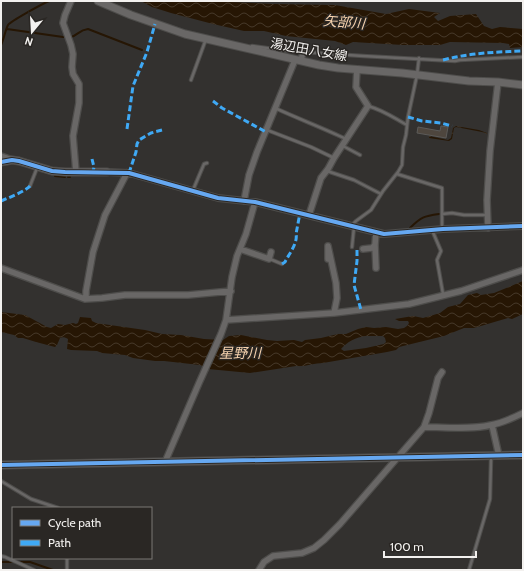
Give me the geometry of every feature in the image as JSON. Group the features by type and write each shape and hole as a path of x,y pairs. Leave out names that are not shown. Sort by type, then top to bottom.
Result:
{"street":[{"path":"71,1 63,23 73,54 73,74 79,84 79,103 73,136 76,172"},
{"name":"湯辺田八女線","path":"98,1 131,15 185,34 298,61 332,67 417,74 469,81 523,84"},
{"path":"244,201 249,175 256,152 267,130 275,108 304,52"},
{"path":"309,215 321,178 368,106 356,87 357,69"},
{"path":"488,228 487,200 490,151 498,82"},
{"path":"1,156 12,160"},
{"path":"1,162 18,160 52,171 128,173 218,198 256,202 384,234 442,229 523,226"},
{"path":"86,299 93,252 105,214 128,173"},
{"path":"164,462 226,320 232,277 237,256 256,202"},
{"path":"376,232 376,268"},
{"path":"363,249 372,248 375,245"},
{"path":"328,259 328,246 336,283 334,313"},
{"path":"240,249 269,259 271,252"},
{"path":"1,268 86,299 125,295 188,295 231,291"},
{"path":"226,320 334,313 409,304 461,291 523,270"},
{"path":"259,570 264,562 273,556 302,553 314,548 324,540 345,518 424,427 438,378 442,372"},
{"path":"424,427 473,427 492,425 506,421 523,413"},
{"path":"492,425 499,456"},
{"path":"1,465 523,455"}],"lane":[{"path":"191,80 206,39"},
{"path":"232,45 288,51 455,61 523,57"},
{"path":"352,247 353,226 356,221 372,210 381,194 397,174 402,165 403,147 419,58"},
{"path":"368,106 376,108 407,125"},
{"path":"275,108 346,139"},
{"path":"267,130 311,147 334,158"},
{"path":"342,145 360,156"},
{"path":"193,191 204,164 208,163"},
{"path":"30,186 37,167"},
{"path":"327,171 354,180 381,194"},
{"path":"397,174 442,188 442,229"},
{"path":"442,214 452,213 464,215 487,215"},
{"path":"432,230 441,251 437,260 443,296"},
{"path":"269,259 282,264"},
{"path":"469,570 490,499 491,460"},
{"path":"1,481 31,499 55,507"},
{"path":"1,556 34,570"},
{"path":"67,559 67,570"}],"water":[{"name":"矢部川","path":"141,1 211,1 335,5 386,14 409,9 440,13 434,17 438,21 450,16 476,14 484,26 492,29 500,27 523,29 523,47 510,48 509,44 503,43 450,42 440,45 403,45 353,42 346,45 335,41 286,36 264,31 244,31 171,13 152,7"},
{"path":"456,126 479,130 487,134 456,127 454,128 452,139 449,141 429,138 429,136 448,140 451,138 453,128"},
{"name":"星野川","path":"523,281 523,314 512,319 508,318 474,328 464,328 444,336 399,347 396,350 387,352 250,373 208,369 200,365 155,361 97,351 71,350 67,349 68,339 63,337 60,338 55,347 18,338 14,335 1,332 1,312 25,315 51,328 58,324 76,324 78,323 80,317 91,318 92,321 96,323 162,334 181,335 204,339 223,340 229,336 241,335 267,340 294,340 302,342 305,340 338,334 346,334 366,327 404,328 409,323 408,321 399,321 395,319 413,316 423,318 440,313 448,307 460,304 468,295 477,293 481,295 494,293","holes":["383,336 386,342 384,344 344,351 341,349 346,344 359,337"]}],"building":[{"path":"441,126 448,127 446,138 417,133 418,127 440,131"}],"waterway":[{"path":"1,45 10,23 49,1"},
{"path":"7,29 66,37"},
{"path":"71,37 83,30 88,29 142,50"},
{"path":"55,176 65,177"},
{"path":"410,228 417,221 423,218 430,215 439,214"},
{"path":"1,562 30,562 53,570"}],"marked path":[{"path":"127,129 133,86 147,52 155,24"},
{"path":"443,60 473,54 523,51"},
{"path":"213,101 222,108 266,132"},
{"path":"408,117 452,126"},
{"path":"129,173 139,140 151,133 162,130"},
{"path":"92,159 94,167 93,172"},
{"path":"1,201 30,186"},
{"path":"282,264 285,262 296,241 300,213"},
{"path":"357,250 354,285 361,310"}],"cycle path":[{"path":"1,162 12,160 19,161 52,171 129,173 218,198 255,202 384,234 443,229 523,226"},
{"path":"1,465 523,455"}]}
